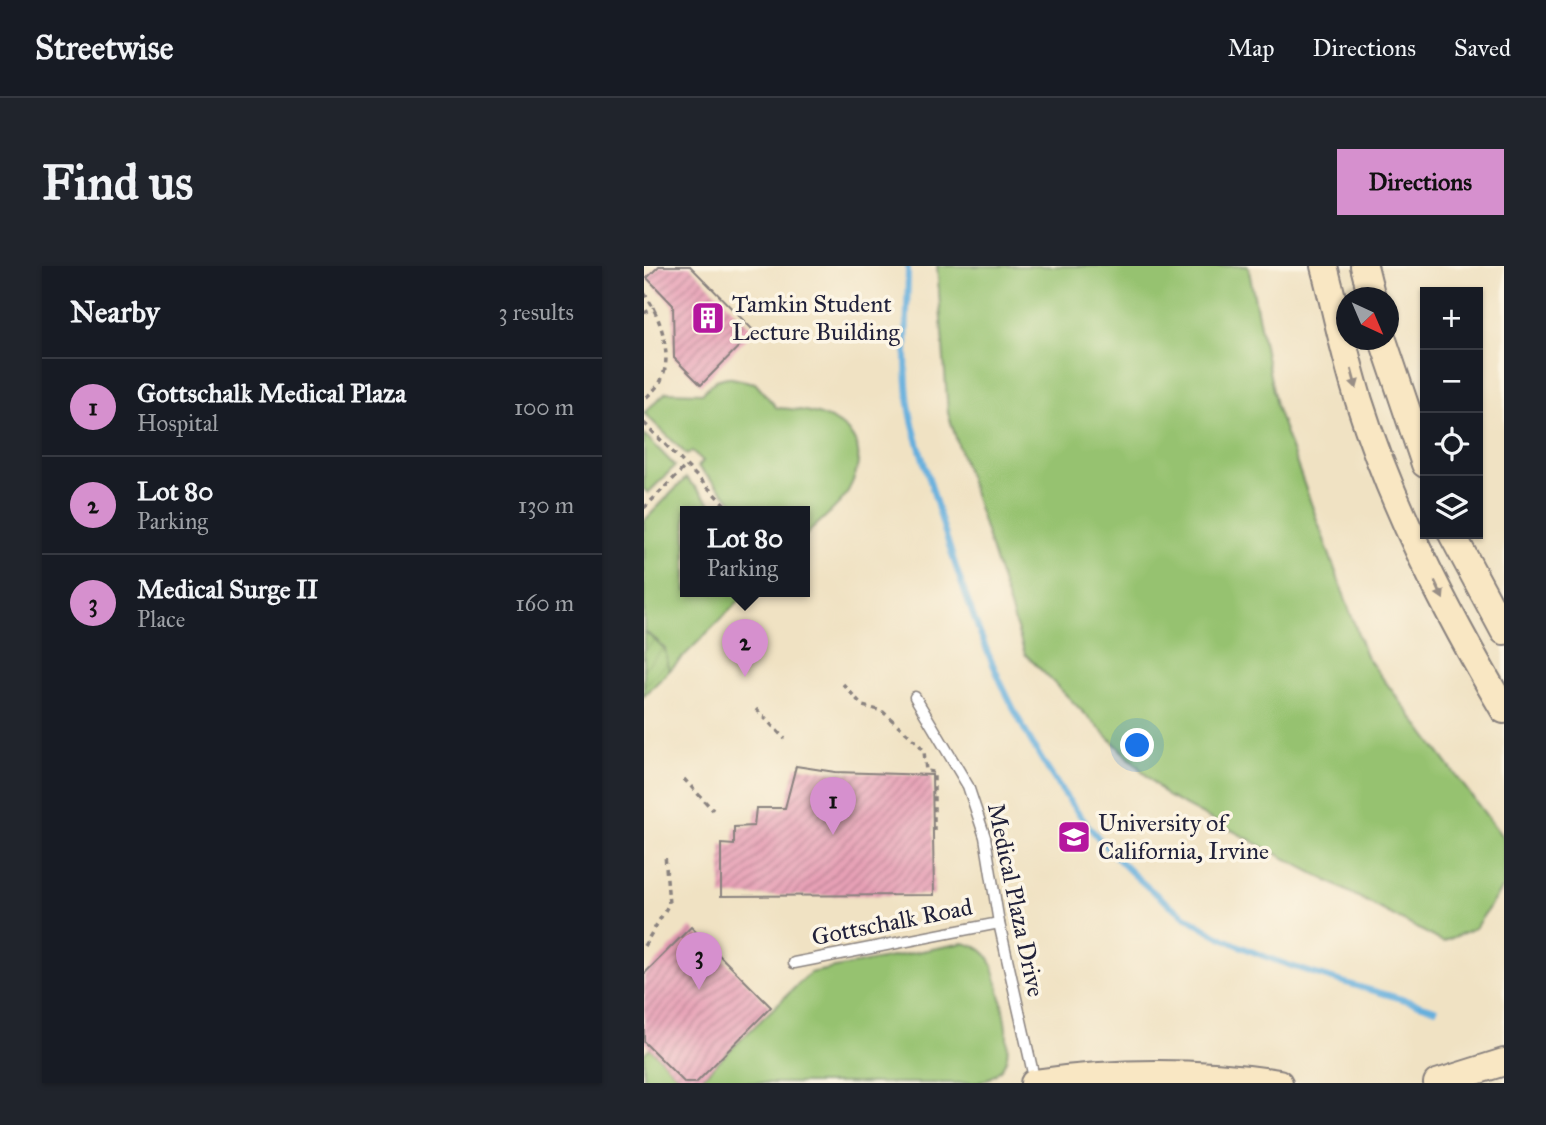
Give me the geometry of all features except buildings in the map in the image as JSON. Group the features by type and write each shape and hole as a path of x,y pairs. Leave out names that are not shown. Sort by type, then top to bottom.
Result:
{"street":[{"path":"1324,266 1360,401 1406,520 1462,639 1504,710"},
{"path":"1364,266 1370,287"},
{"path":"1387,350 1420,449"},
{"path":"1455,539 1504,631"},
{"path":"1437,1083 1504,1062"},
{"path":"1035,1083 1092,1076 1191,1073 1279,1083"}],"lane":[{"name":"Medical Plaza Drive","path":"915,697 968,786 985,837 999,923 1035,1083"},
{"name":"Gottschalk Road","path":"794,963 999,923"}],"path":[{"path":"644,293 655,307 661,321 664,376 644,400"},
{"path":"644,313 655,307"},
{"path":"644,423 725,506"},
{"path":"644,508 686,466"},
{"path":"644,495 650,502"},
{"path":"843,684 863,706 882,711 923,751 926,771 934,772 934,831"},
{"path":"756,709 785,739"},
{"path":"684,779 713,810"},
{"path":"644,946 669,904 665,854"}],"green space":[{"path":"937,266 1248,266 1276,406 1366,656 1504,839 1504,885 1475,928 1443,942 1167,796 1025,654 948,413"},
{"path":"727,377 755,383 777,408 815,413 831,419 845,428 854,439 858,454 856,472 847,493 810,531 810,506 737,506 698,467 703,461 692,451 687,455 644,413 666,392 702,393 716,380"},
{"path":"644,434 675,466 648,493 644,489"},
{"path":"686,478 713,506 680,506 680,597 743,597 669,671 659,642 644,631 644,521"},
{"path":"644,631 665,649 669,671 644,696"},
{"path":"963,943 979,948 987,955 1002,1006 1007,1039 1006,1060 998,1072 987,1079 978,1083 696,1083 810,973"},
{"path":"650,1048 685,1083 644,1083 644,1054"}],"waterway":[{"path":"908,266 906,371 909,404 917,438 973,617 998,677 1027,734 1061,789 1100,840 1145,885 1196,923 1222,938 1281,962 1435,1009"}],"place":[{"name":"Tamkin Student Lecture Building","path":"708,318"},
{"name":"Lot 80","path":"745,677"},
{"name":"Gottschalk Medical Plaza","path":"833,835"},
{"name":"University of California, Irvine","path":"1074,837"},
{"name":"Medical Surge II","path":"699,990"}]}
